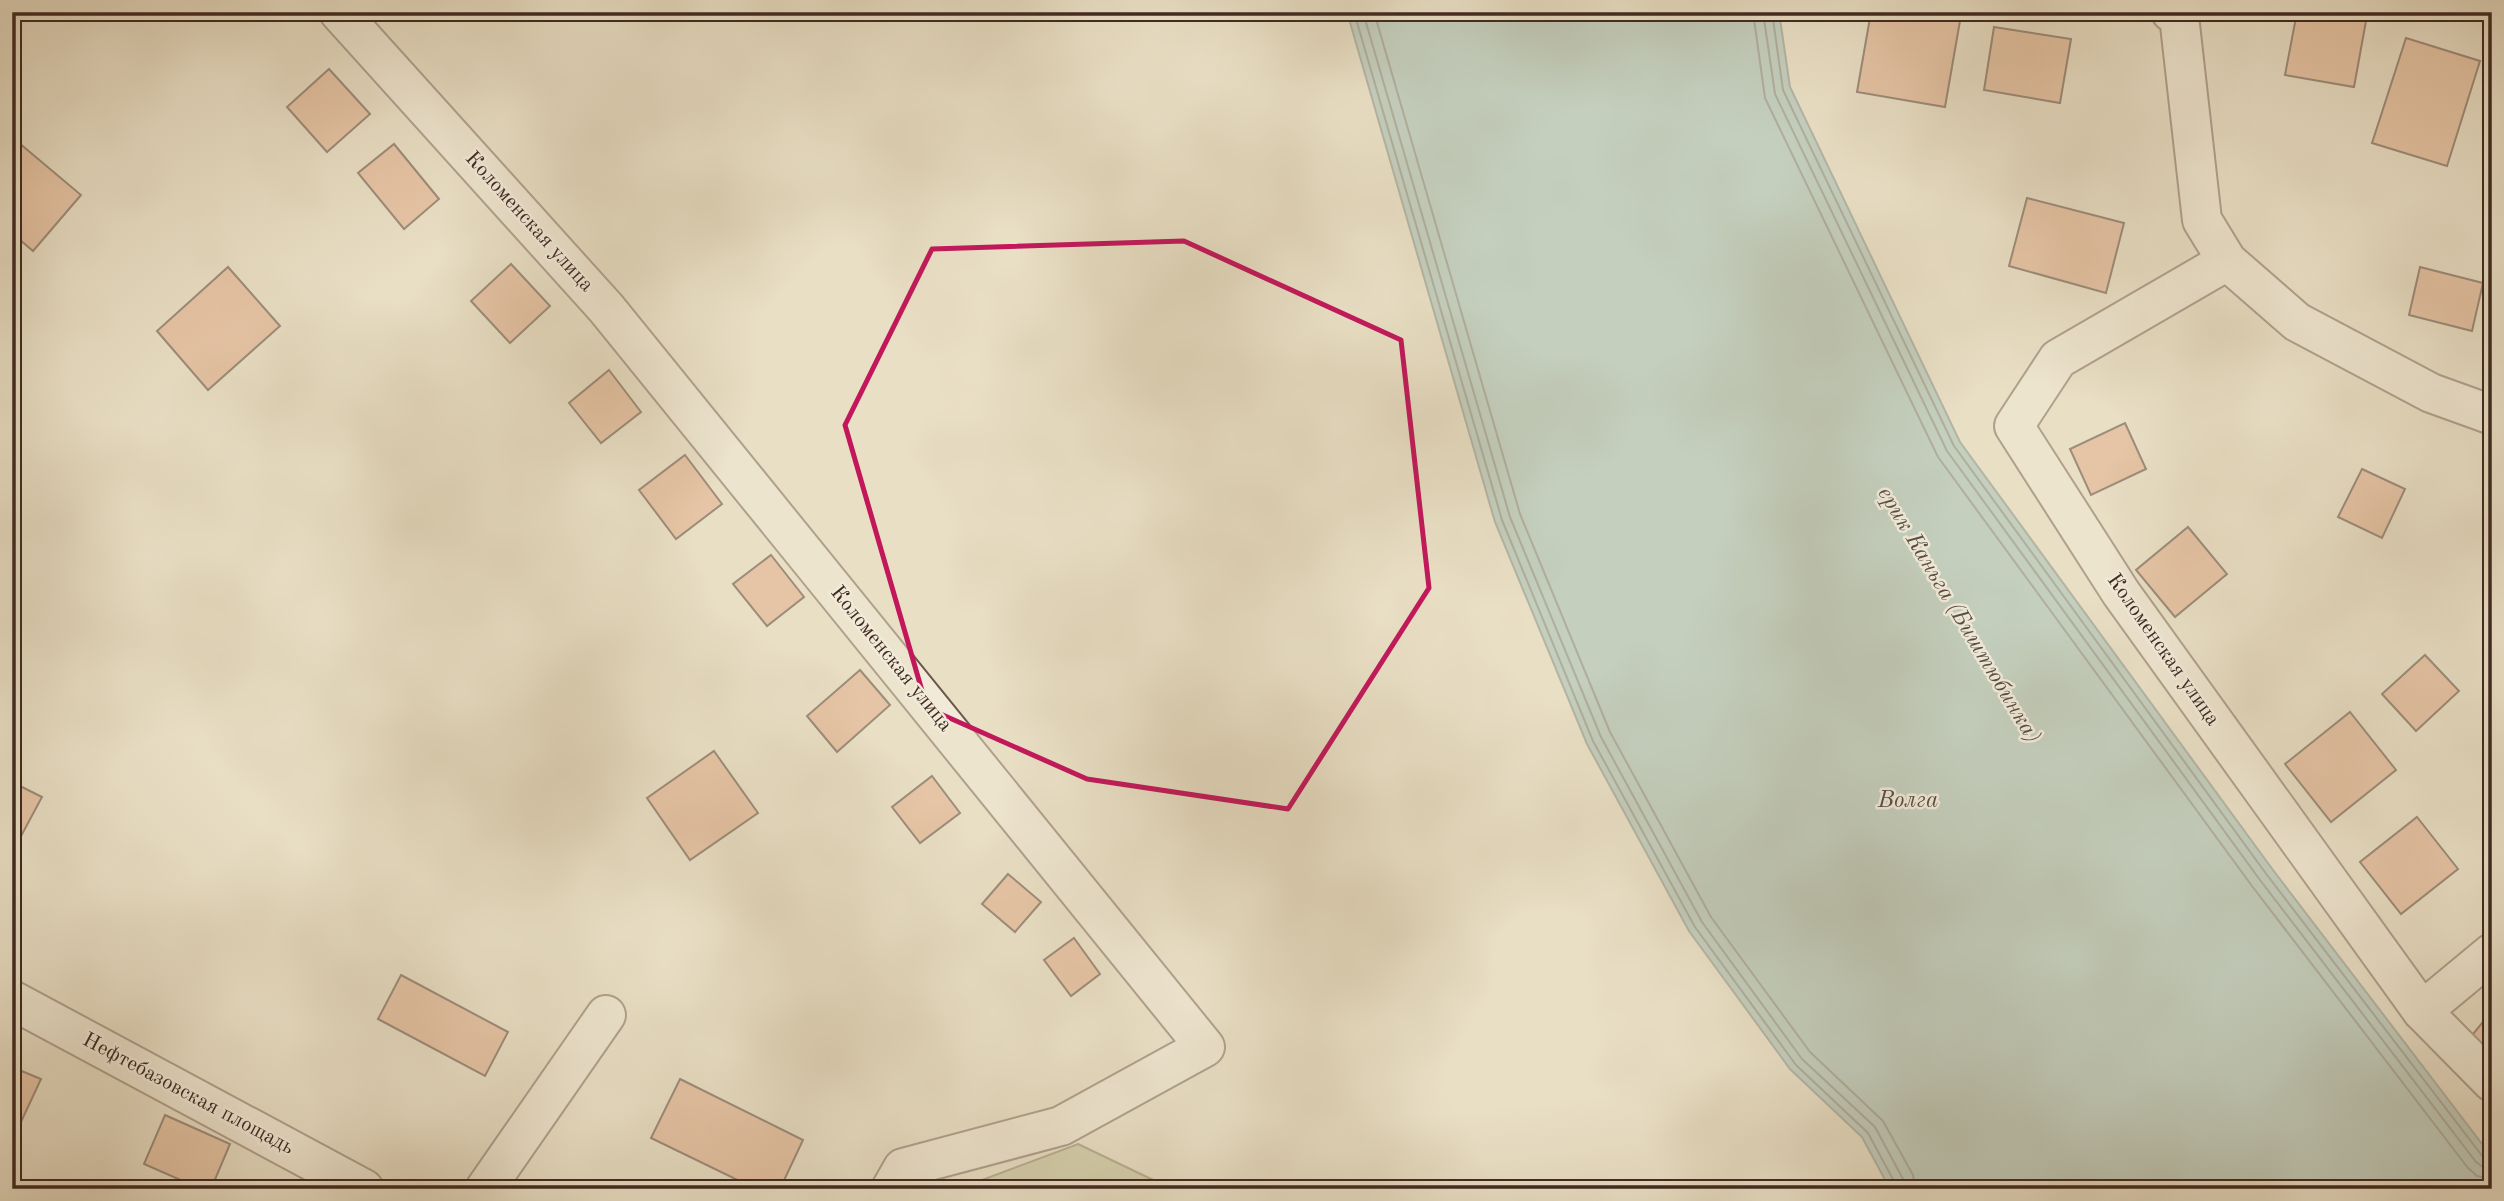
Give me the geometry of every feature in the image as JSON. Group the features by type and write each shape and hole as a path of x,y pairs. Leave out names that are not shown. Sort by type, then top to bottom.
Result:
{"street":[{"name":"Коломенская улица","path":"339,12 607,308 1205,1047 1061,1126 904,1168 891,1189"},
{"path":"2178,13 2203,220 2227,261 2297,322 2431,393 2492,415"},
{"name":"Коломенская улица","path":"2227,261 2058,359 2014,426 2121,593 2422,1011 2492,1082"},
{"path":"2422,1011 2492,953"},
{"name":"Нефтебазовская площадь","path":"12,1000 364,1189"},
{"path":"485,1189 606,1014"}],"highlighted area":[{"path":"1184,241 1401,340 1429,588 1288,809 1087,779 927,708 845,425 932,249"}],"green space":[{"path":"1078,1144 1172,1189 958,1189"}],"water":[{"name":"Волга","path":"1347,12 1779,12 1790,87 1960,442 2273,870 2492,1157 2492,1189 1890,1189 1862,1137 1790,1069 1689,931 1587,744 1495,522"}],"building":[{"path":"1871,12 1944,12 1961,15 1945,107 1857,92"},
{"path":"2297,12 2320,12 2366,21 2354,87 2285,75"},
{"path":"1994,27 2071,39 2060,103 1984,90"},
{"path":"2406,38 2480,61 2447,166 2372,143"},
{"path":"329,69 370,114 327,152 287,107"},
{"path":"12,137 81,195 33,251 12,233"},
{"path":"394,144 439,199 404,229 358,173"},
{"path":"2027,198 2124,223 2106,293 2009,266"},
{"path":"511,264 550,306 510,343 471,301"},
{"path":"228,267 280,326 208,390 157,331"},
{"path":"2420,267 2483,283 2472,331 2409,315"},
{"path":"609,370 641,412 601,443 569,403"},
{"path":"2125,423 2146,469 2091,495 2070,449"},
{"path":"685,455 722,504 676,539 639,490"},
{"path":"2362,469 2405,489 2382,538 2338,517"},
{"path":"2188,527 2227,574 2175,617 2136,570"},
{"path":"771,555 804,597 767,626 733,584"},
{"path":"2425,655 2459,691 2416,731 2382,694"},
{"path":"860,670 890,705 837,752 807,716"},
{"path":"2350,712 2396,770 2331,822 2285,764"},
{"path":"714,751 758,813 690,860 647,798"},
{"path":"932,776 960,813 920,843 892,807"},
{"path":"12,782 42,797 12,853"},
{"path":"2417,817 2458,869 2401,914 2360,862"},
{"path":"1008,874 1041,902 1015,932 982,904"},
{"path":"1074,938 1100,974 1071,996 1044,960"},
{"path":"401,975 508,1032 485,1076 378,1019"},
{"path":"2492,1011 2492,1059 2468,1040"},
{"path":"12,1067 41,1079 21,1122 12,1118"},
{"path":"680,1079 803,1140 780,1189 756,1189 651,1138"},
{"path":"165,1115 230,1144 211,1189 201,1189 144,1164"}],"water label":[{"name":"ерик Каньга (Биштюбинка)","path":"1959,615"}]}
